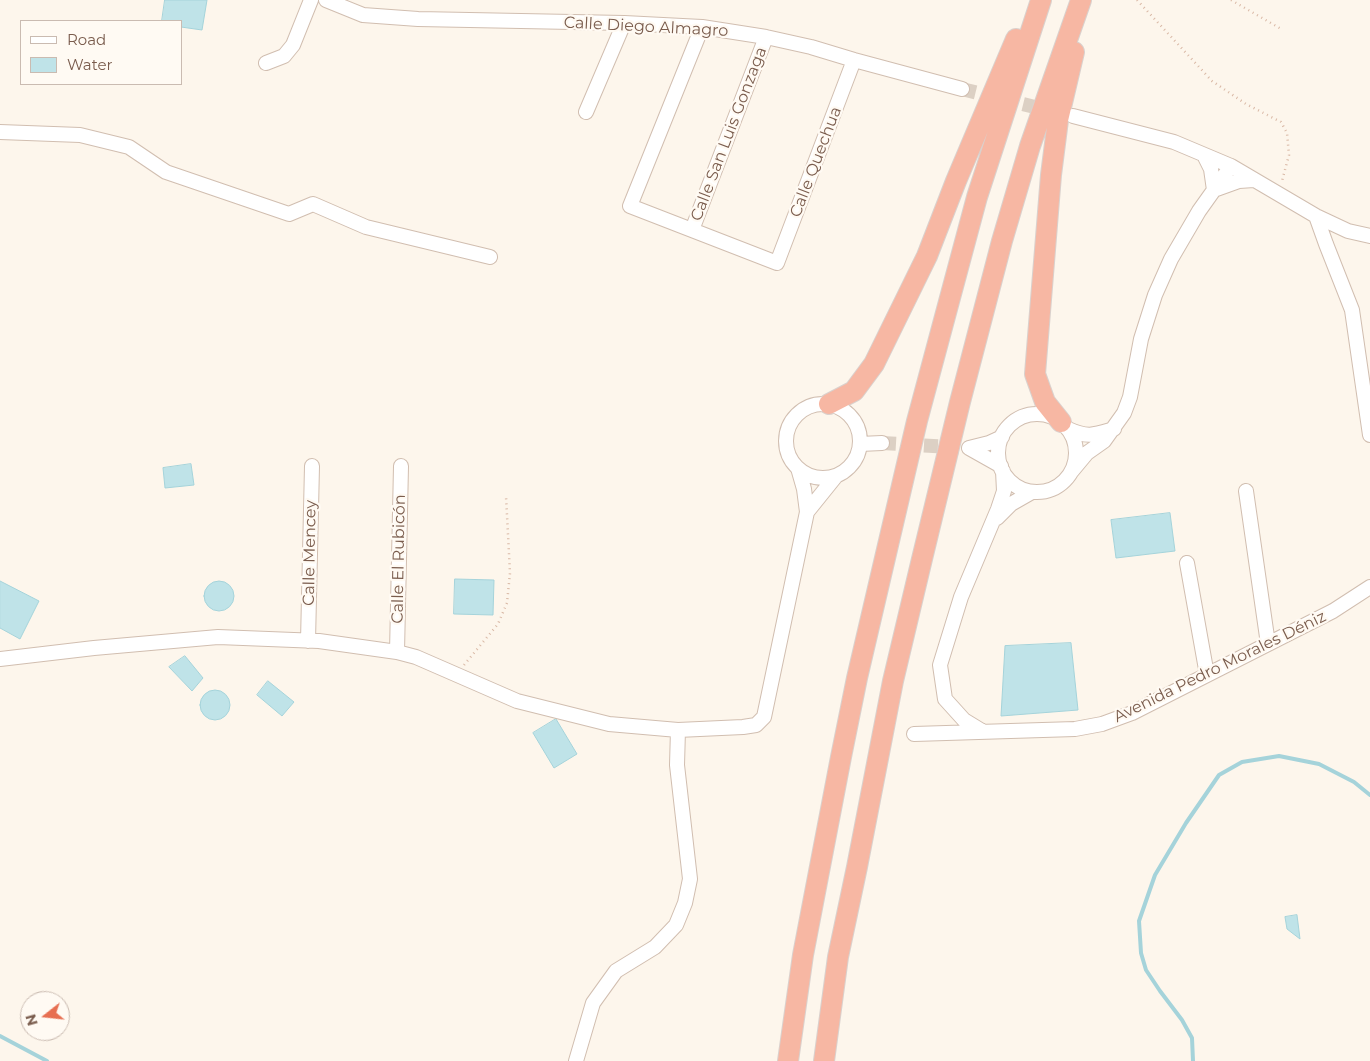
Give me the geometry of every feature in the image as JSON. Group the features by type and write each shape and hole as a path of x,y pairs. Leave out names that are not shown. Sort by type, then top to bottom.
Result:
{"highway":[{"path":"829,404 854,391 874,364 927,256 1031,0"},
{"path":"788,1061 803,955 841,757 857,678 914,431 977,197 1041,0"},
{"path":"1064,425 1045,402 1035,374 1051,175 1058,120 1085,3"},
{"path":"824,1061 838,957 894,681 962,393 1002,241 1030,146 1085,3"}],"street":[{"path":"266,63 284,56 293,45 311,0"},
{"name":"Calle Diego Almagro","path":"326,0 362,15 702,27 766,37 811,47 962,89"},
{"path":"586,112 624,23"},
{"path":"692,230 630,206 702,27"},
{"name":"Calle San Luis Gonzaga","path":"692,230 766,37"},
{"name":"Calle Quechua","path":"692,230 777,263 854,60"},
{"path":"1073,116 1174,142 1230,166 1316,216 1348,231 1370,236"},
{"path":"0,132 80,135 129,147 166,172 289,214 313,204 366,227 490,257"},
{"path":"1204,155 1211,169 1214,190"},
{"path":"1002,437 989,443 969,448 1002,469 1010,481 1020,488 1032,492 1044,492 1055,488 1065,480 1087,453 1104,441 1124,413 1130,397 1141,339 1155,295 1171,259 1199,211 1230,166"},
{"path":"1214,190 1227,184 1254,180"},
{"path":"1316,216 1352,310 1370,435"},
{"path":"817,404 829,404 840,408 855,423 859,433 860,444 858,454 845,471 836,476 816,477 806,474 798,468 791,458 786,436 790,424 806,408 817,404"},
{"path":"982,732 964,720 946,699 940,665 961,596 994,521 1004,491 1002,469 998,456 1002,437 1012,423 1028,415 1039,414 1051,416 1080,434 1095,435 1114,429"},
{"path":"1064,425 1074,438 1076,449 1076,460 1072,471"},
{"path":"860,444 882,443"},
{"name":"Calle Mencey","path":"308,641 312,466"},
{"name":"Calle El Rubicón","path":"397,652 401,466"},
{"path":"0,659 94,648 218,637 319,641 397,652 457,674 517,701 609,724 678,730 756,725 764,717 807,512 804,489 798,468"},
{"path":"807,512 836,476"},
{"path":"1246,491 1268,644"},
{"path":"994,521 1011,504 1032,492"},
{"path":"1186,563 1207,675"},
{"name":"Avenida Pedro Morales Déniz","path":"914,734 1074,729 1102,724 1132,713 1333,611 1370,587"},
{"path":"576,1061 594,1003 616,971 655,947 676,925 685,903 690,879 677,765 678,730"}],"path":[{"path":"1137,0 1212,81 1246,104 1281,122 1287,133 1289,155 1278,194"},
{"path":"1231,0 1283,30"},
{"path":"457,674 498,624 507,603 510,573 506,496"}],"water":[{"path":"165,0 207,0 202,30 182,27 182,20 162,20"},
{"path":"191,464 194,485 165,488 163,468"},
{"path":"1170,513 1175,551 1116,558 1111,520"},
{"path":"455,579 494,580 493,615 454,614"},
{"path":"0,581 39,601 20,639 0,628"},
{"path":"219,581 229,586 234,596 229,606 219,611 209,606 204,596 209,586"},
{"path":"1071,643 1078,710 1001,716 1005,646"},
{"path":"185,656 203,678 192,691 169,667"},
{"path":"268,681 294,702 282,716 257,695"},
{"path":"215,690 226,694 230,705 226,716 215,720 204,716 200,705 204,694"},
{"path":"556,719 577,754 554,768 533,733"},
{"path":"1297,915 1300,939 1287,929 1285,917"}],"waterway":[{"path":"1193,1061 1192,1038 1182,1020 1146,970 1141,953 1139,921 1155,875 1186,823 1219,775 1242,762 1279,756 1319,764 1354,782 1370,795"},
{"path":"0,1036 47,1061"}],"tunnel":[{"path":"962,89 1051,111"},
{"path":"882,443 969,448"}]}
